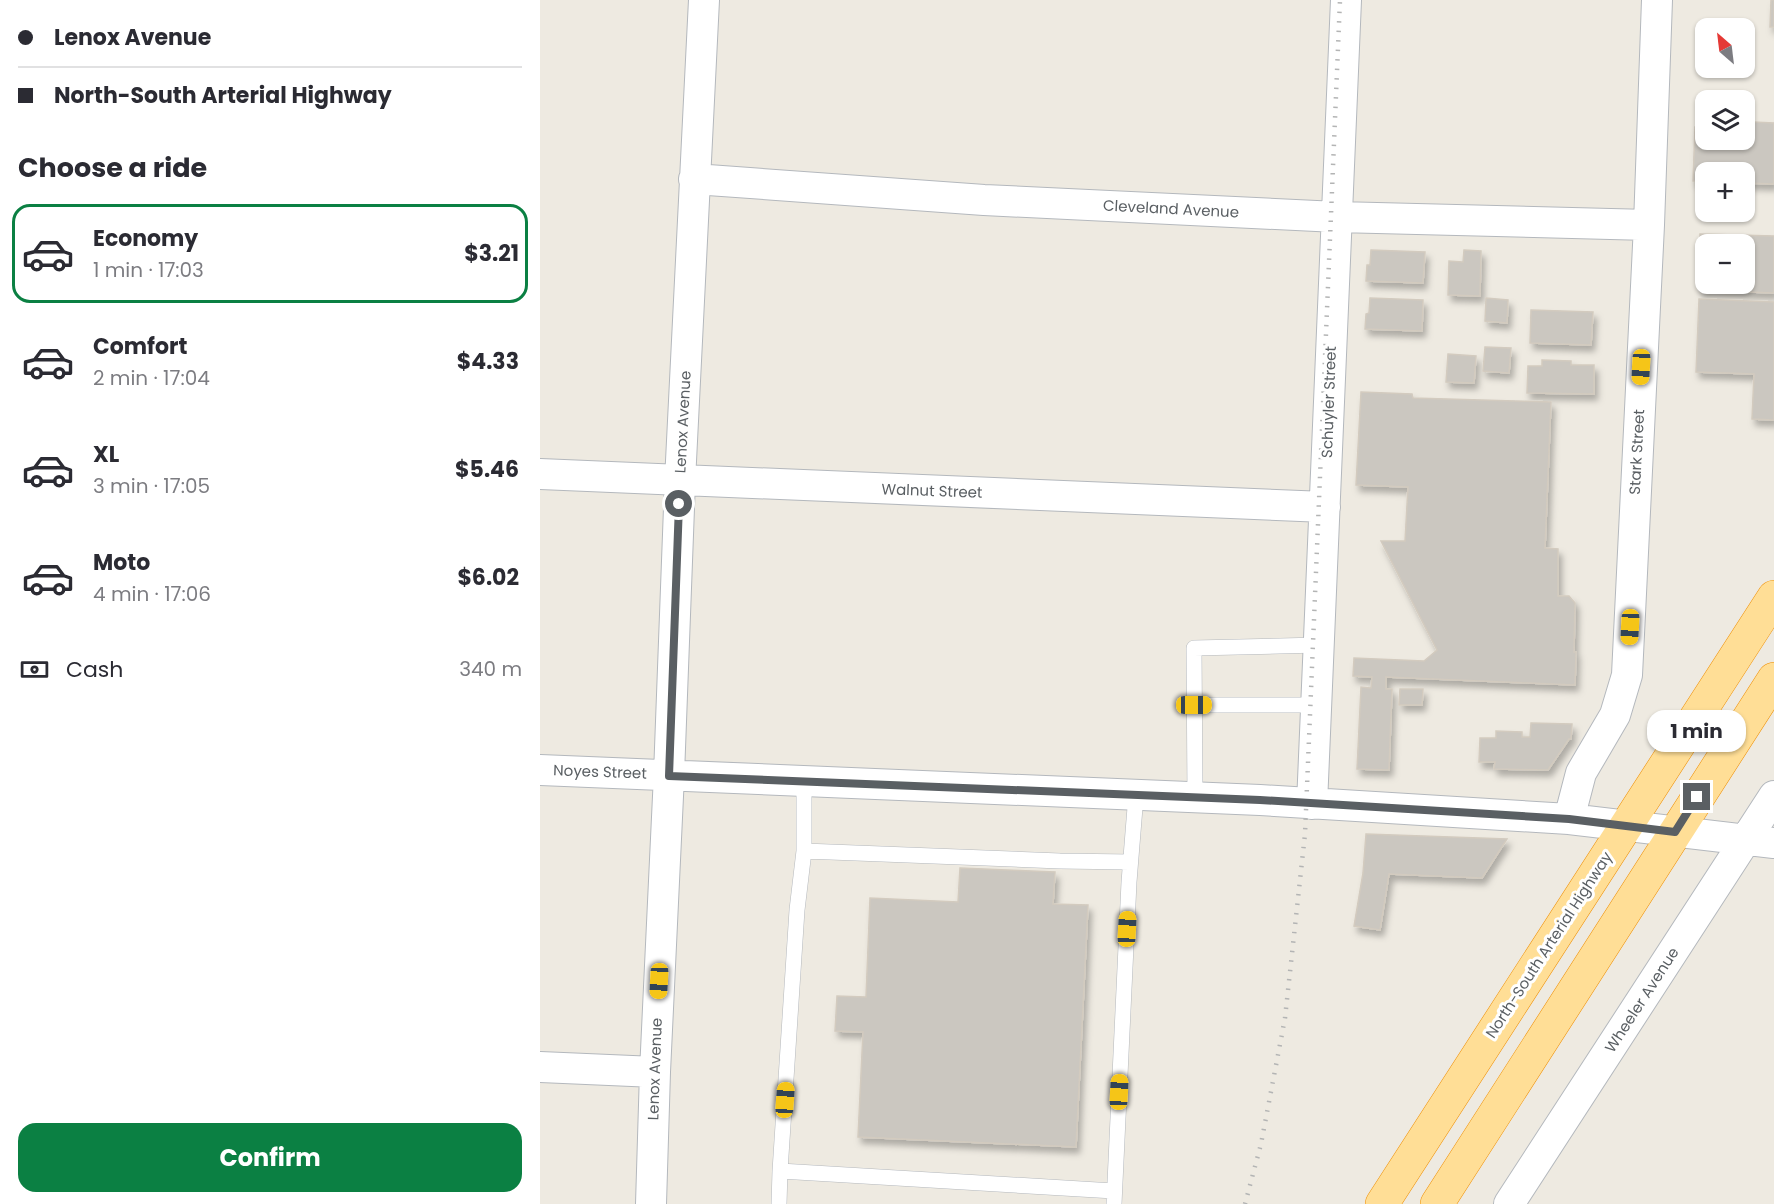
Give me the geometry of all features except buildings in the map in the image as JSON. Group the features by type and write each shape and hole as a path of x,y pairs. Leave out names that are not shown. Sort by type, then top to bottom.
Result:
{"highway":[{"name":"North-South Arterial Highway","path":"1383,1204 1774,597"},
{"path":"1437,1204 1774,679"}],"street":[{"name":"Lenox Avenue","path":"651,1204 680,481 704,0"},
{"name":"Schuyler Street","path":"1312,804 1346,0"},
{"name":"Stark Street","path":"1569,819 1581,773 1615,715 1627,675 1649,225 1657,0"},
{"name":"Cleveland Avenue","path":"694,179 984,201 1337,217 1649,225"},
{"name":"Walnut Street","path":"540,474 1324,507"},
{"name":"Noyes Street","path":"540,770 1195,797 1569,819 1760,841"},
{"name":"Wheeler Avenue","path":"1509,1204 1760,841 1774,796"},
{"path":"540,1067 655,1072"}],"lane":[{"path":"1195,797 1194,648 1319,645"},
{"path":"1194,705 1317,705"},
{"path":"779,1204 797,910 804,851 804,781"},
{"path":"780,1171 1114,1197 1130,862 1136,795"},
{"path":"804,851 1130,862"}],"railway":[{"path":"1245,1204 1261,1144 1285,1018 1305,834 1340,0"}],"route":[{"path":"679,504 669,776 1260,800 1569,819 1675,832 1697,797"}]}
